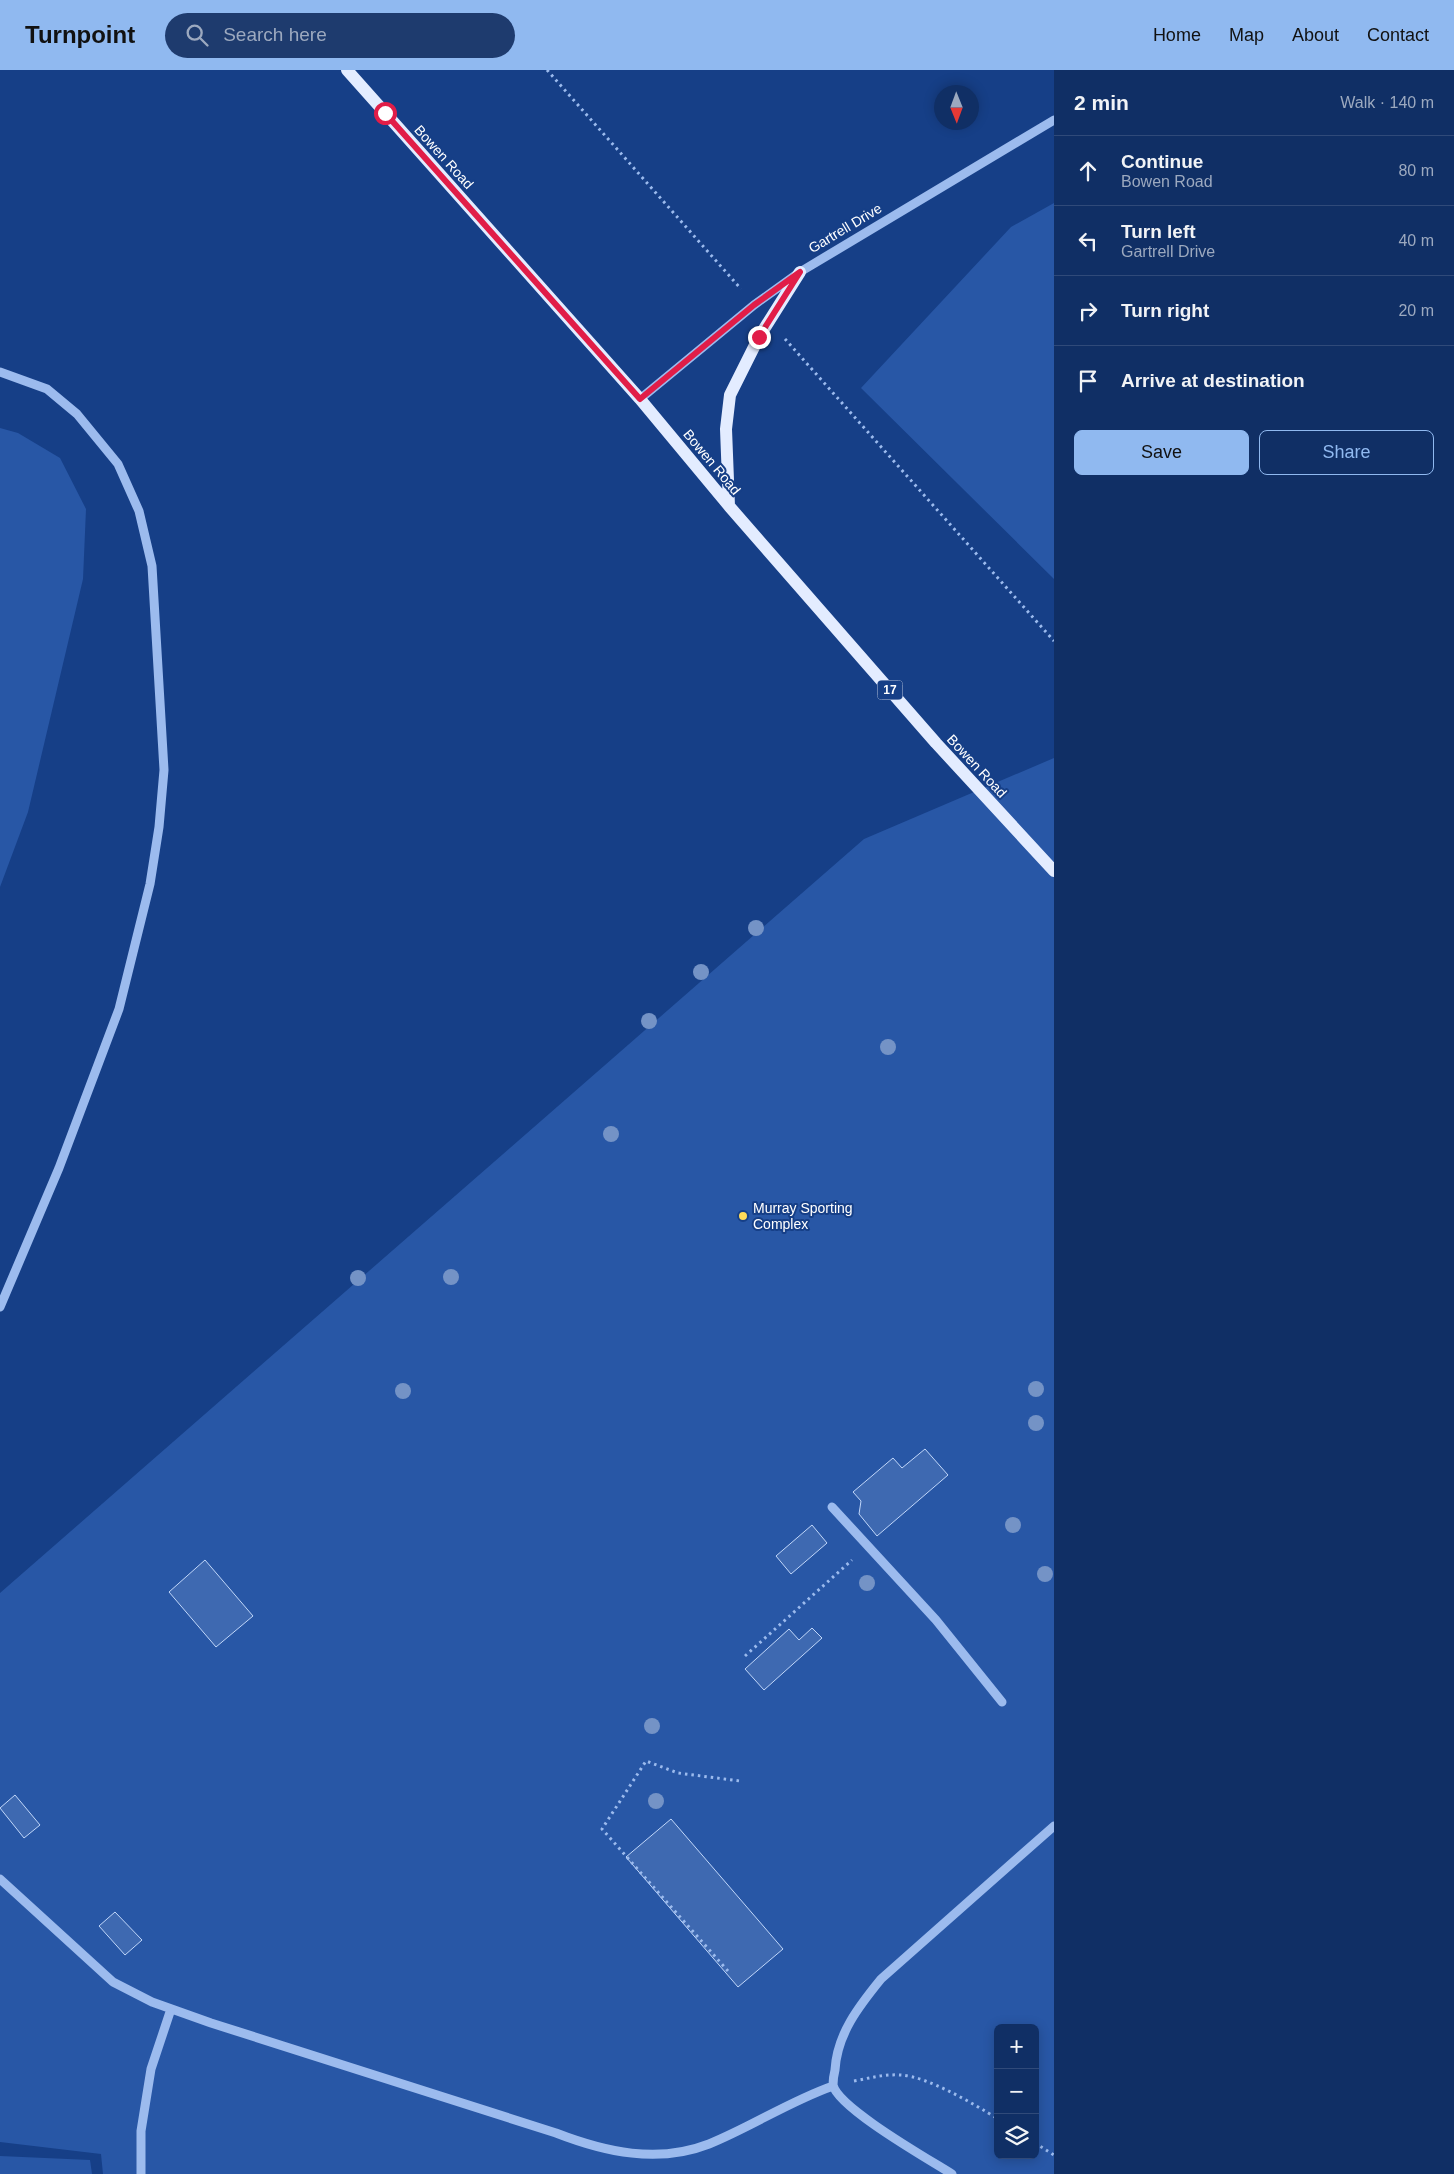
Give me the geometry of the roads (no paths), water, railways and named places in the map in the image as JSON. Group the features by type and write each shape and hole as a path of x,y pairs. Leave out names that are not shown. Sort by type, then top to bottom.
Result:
{"main road":[{"name":"Bowen Road","path":"347,70 640,399 729,506 936,744 1054,872"},
{"path":"729,506 726,429 730,395 759,337 800,272"}],"street":[{"name":"Gartrell Drive","path":"640,399 754,305 800,272 1054,120"},
{"path":"0,372 47,390 77,414 118,464 139,511 152,566 164,770 159,827 150,884 119,1009 59,1168 0,1307"},
{"path":"832,1507 936,1620 1002,1702"},
{"path":"952,2174 857,2112 842,2099 833,2086 836,2058 841,2038 864,2000 880,1979 1054,1826"},
{"path":"0,1879 113,1982 171,2010 556,2133 589,2146 623,2153 658,2155 683,2152 707,2145 810,2094 833,2086"},
{"path":"141,2174 141,2131 151,2069 171,2010"}],"place":[{"name":"Murray Sporting Complex","path":"743,1216"}]}
